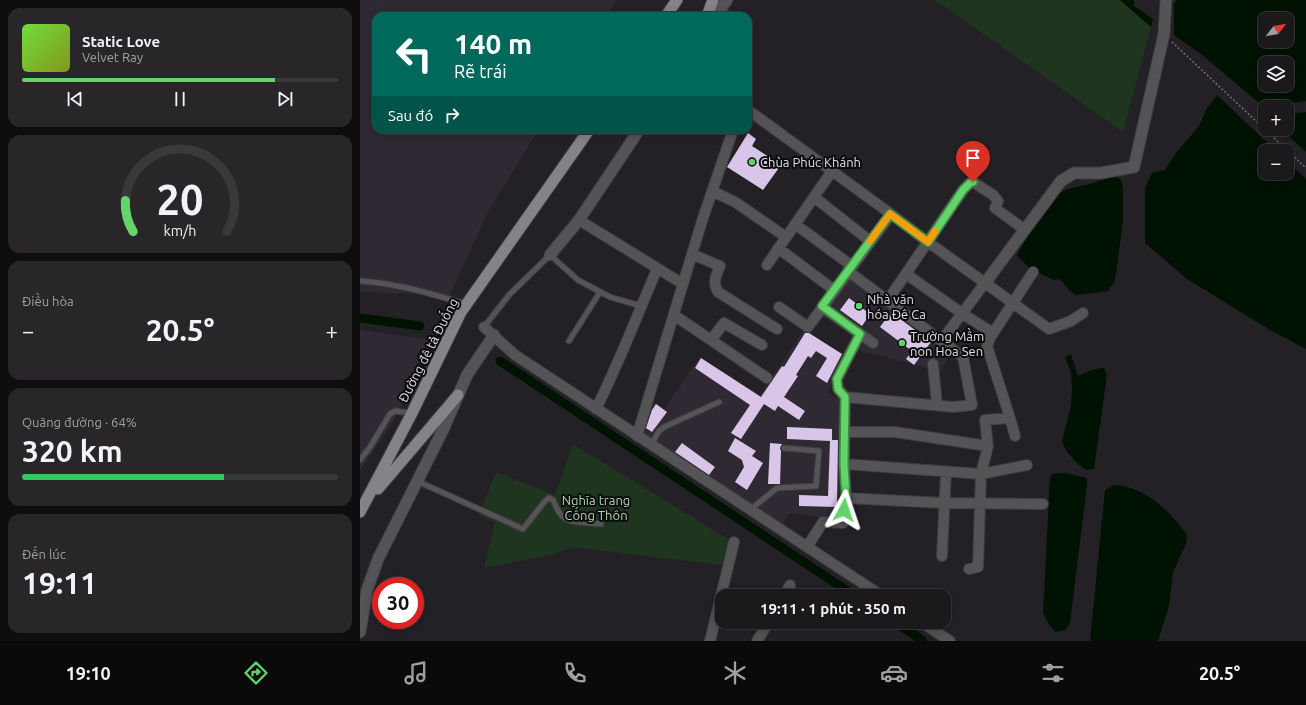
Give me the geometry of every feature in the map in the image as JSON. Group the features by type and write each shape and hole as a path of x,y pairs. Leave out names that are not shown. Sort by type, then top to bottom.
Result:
{"main road":[{"path":"669,12 677,0"},
{"path":"708,12 713,0"},
{"name":"Đường đê tả Đuống","path":"362,508 412,413 461,312 586,134"},
{"path":"362,508 458,395"}],"street":[{"path":"719,12 727,0"},
{"path":"942,340 963,314 1061,181 1074,173 1101,173 1134,167 1164,34 1166,0"},
{"path":"752,113 1049,329 1071,321 1083,313"},
{"path":"550,255 579,220 636,134"},
{"path":"637,436 692,254 732,134"},
{"path":"767,265 832,171"},
{"path":"888,300 963,190 970,183 973,182 993,195 998,201 995,208 1025,230"},
{"path":"712,191 735,202 786,237"},
{"path":"814,197 870,241"},
{"path":"779,307 808,326 890,214"},
{"path":"579,220 683,284"},
{"path":"795,224 888,300 963,357 972,405 953,407 845,397"},
{"path":"778,248 834,290"},
{"path":"692,254 720,266 714,281 718,292 777,329"},
{"path":"596,409 615,370 657,269"},
{"path":"1015,436 987,346 993,333 1033,272"},
{"path":"906,274 993,333"},
{"path":"822,306 873,343"},
{"path":"674,315 767,378"},
{"path":"711,340 724,323 762,345"},
{"path":"484,327 515,355 871,589"},
{"path":"807,547 823,522 843,523 846,498 844,464 845,397 838,389 837,379 860,334"},
{"path":"360,632 367,590 384,545 443,430 467,375 494,335"},
{"path":"933,364 937,405"},
{"path":"969,569 978,567 981,474 988,446 985,420 1010,418"},
{"path":"844,432 895,432 988,446"},
{"path":"844,464 981,474 1027,465"},
{"path":"942,556 946,472"},
{"path":"846,498 944,503 1043,504"},
{"path":"710,641 734,542"},
{"path":"788,589 790,585"},
{"path":"757,641 765,629"},
{"path":"932,629 950,641"}],"lane":[{"path":"484,327 509,295 550,255 578,280 610,298 641,306"},
{"path":"360,282 372,282 402,287 466,304"},
{"path":"569,341 600,292"},
{"path":"651,444 659,431 664,427 719,402"},
{"path":"360,460 370,447 390,414 395,411 412,413"},
{"path":"750,510 777,488 816,486 819,450 784,448"},
{"path":"417,481 523,529 549,498 553,500 564,518 571,521 601,524"}],"path":[{"path":"1164,34 1306,168"}],"shaded area":[{"path":"360,0 617,0 610,12 372,12 372,134 536,134 488,212 450,295 360,292"},
{"path":"1120,0 1134,0 1134,6 1153,19 1151,27"},
{"path":"1177,0 1306,0 1306,101 1294,103 1294,100 1258,100 1258,102 1201,54 1174,35 1174,4"},
{"path":"1217,95 1258,134 1258,136 1260,136 1269,144 1258,144 1258,180 1294,180 1294,168 1306,179 1306,349 1270,330 1187,279 1145,243 1145,188 1152,173 1165,170 1176,153 1199,126 1207,108"},
{"path":"1306,112 1306,152 1289,136 1294,136 1294,113"},
{"path":"1116,177 1121,180 1123,188 1123,221 1115,281 1108,291 1076,295 1071,292 1060,279 1054,280 1029,268 1017,255 1044,211 1063,191"},
{"name":"Trường Mầm non Hoa Sen","path":"848,277 952,352 941,371 857,350 870,336 828,305"},
{"path":"360,330 434,340 393,422 360,471"},
{"path":"804,330 845,355 828,392 841,401 841,520 790,513 779,528 638,430 655,403 664,409 700,357 760,395"},
{"path":"1071,354 1078,376 1100,368 1104,368 1107,375 1094,469 1086,470 1078,464 1067,452 1062,442 1071,405 1072,388 1071,373 1065,358"},
{"path":"1065,473 1087,478 1087,485 1070,623 1065,630 1056,632 1049,625 1043,613 1050,477 1053,474"},
{"path":"1114,485 1125,486 1136,490 1155,501 1173,517 1187,535 1186,544 1173,572 1169,606 1158,641 1090,641 1105,490"}],"green space":[{"path":"935,0 1120,0 1151,27 1123,132"},
{"name":"Nghĩa trang Cống Thôn","path":"573,444 733,542 721,565 572,547 551,555 484,568 495,522 479,515 496,472 555,495"}],"building":[{"path":"747,134 756,139 752,146 781,165 763,190 727,167"},
{"path":"849,298 870,314 862,326 840,310"},
{"path":"891,312 931,342 914,365 906,359 912,351 880,327"},
{"path":"805,333 809,333 842,354 827,383 816,376 827,358 816,351 811,358 808,356 796,375 798,376 784,397 805,411 799,420 778,406 775,411 764,404 741,439 731,433 750,405 695,368 701,358 761,397 782,366 784,367"},
{"path":"656,404 667,412 652,432 646,428 652,410"},
{"path":"787,427 832,429 832,440 838,440 837,507 799,506 799,495 828,496 830,441 787,439"},
{"path":"735,438 756,451 752,456 763,463 747,490 735,482 744,467 742,460 728,451"},
{"path":"682,443 715,467 709,475 675,452"},
{"path":"770,443 782,444 780,448 780,484 768,484"}],"waterway":[{"path":"360,318 420,326"},
{"path":"500,361 844,589"},
{"path":"905,629 923,641"}],"slow traffic":[{"path":"870,241 890,214 928,242 935,231"}],"place":[{"name":"Chùa Phúc Khánh","path":"752,162"},
{"name":"Nhà văn hóa Đê Ca","path":"859,306"},
{"name":"Trường Mầm non Hoa Sen","path":"902,343"}],"route":[{"path":"844,510 846,498 844,464 845,397 838,389 837,379 860,334 822,306 890,214 928,242 963,190 973,182"}]}
